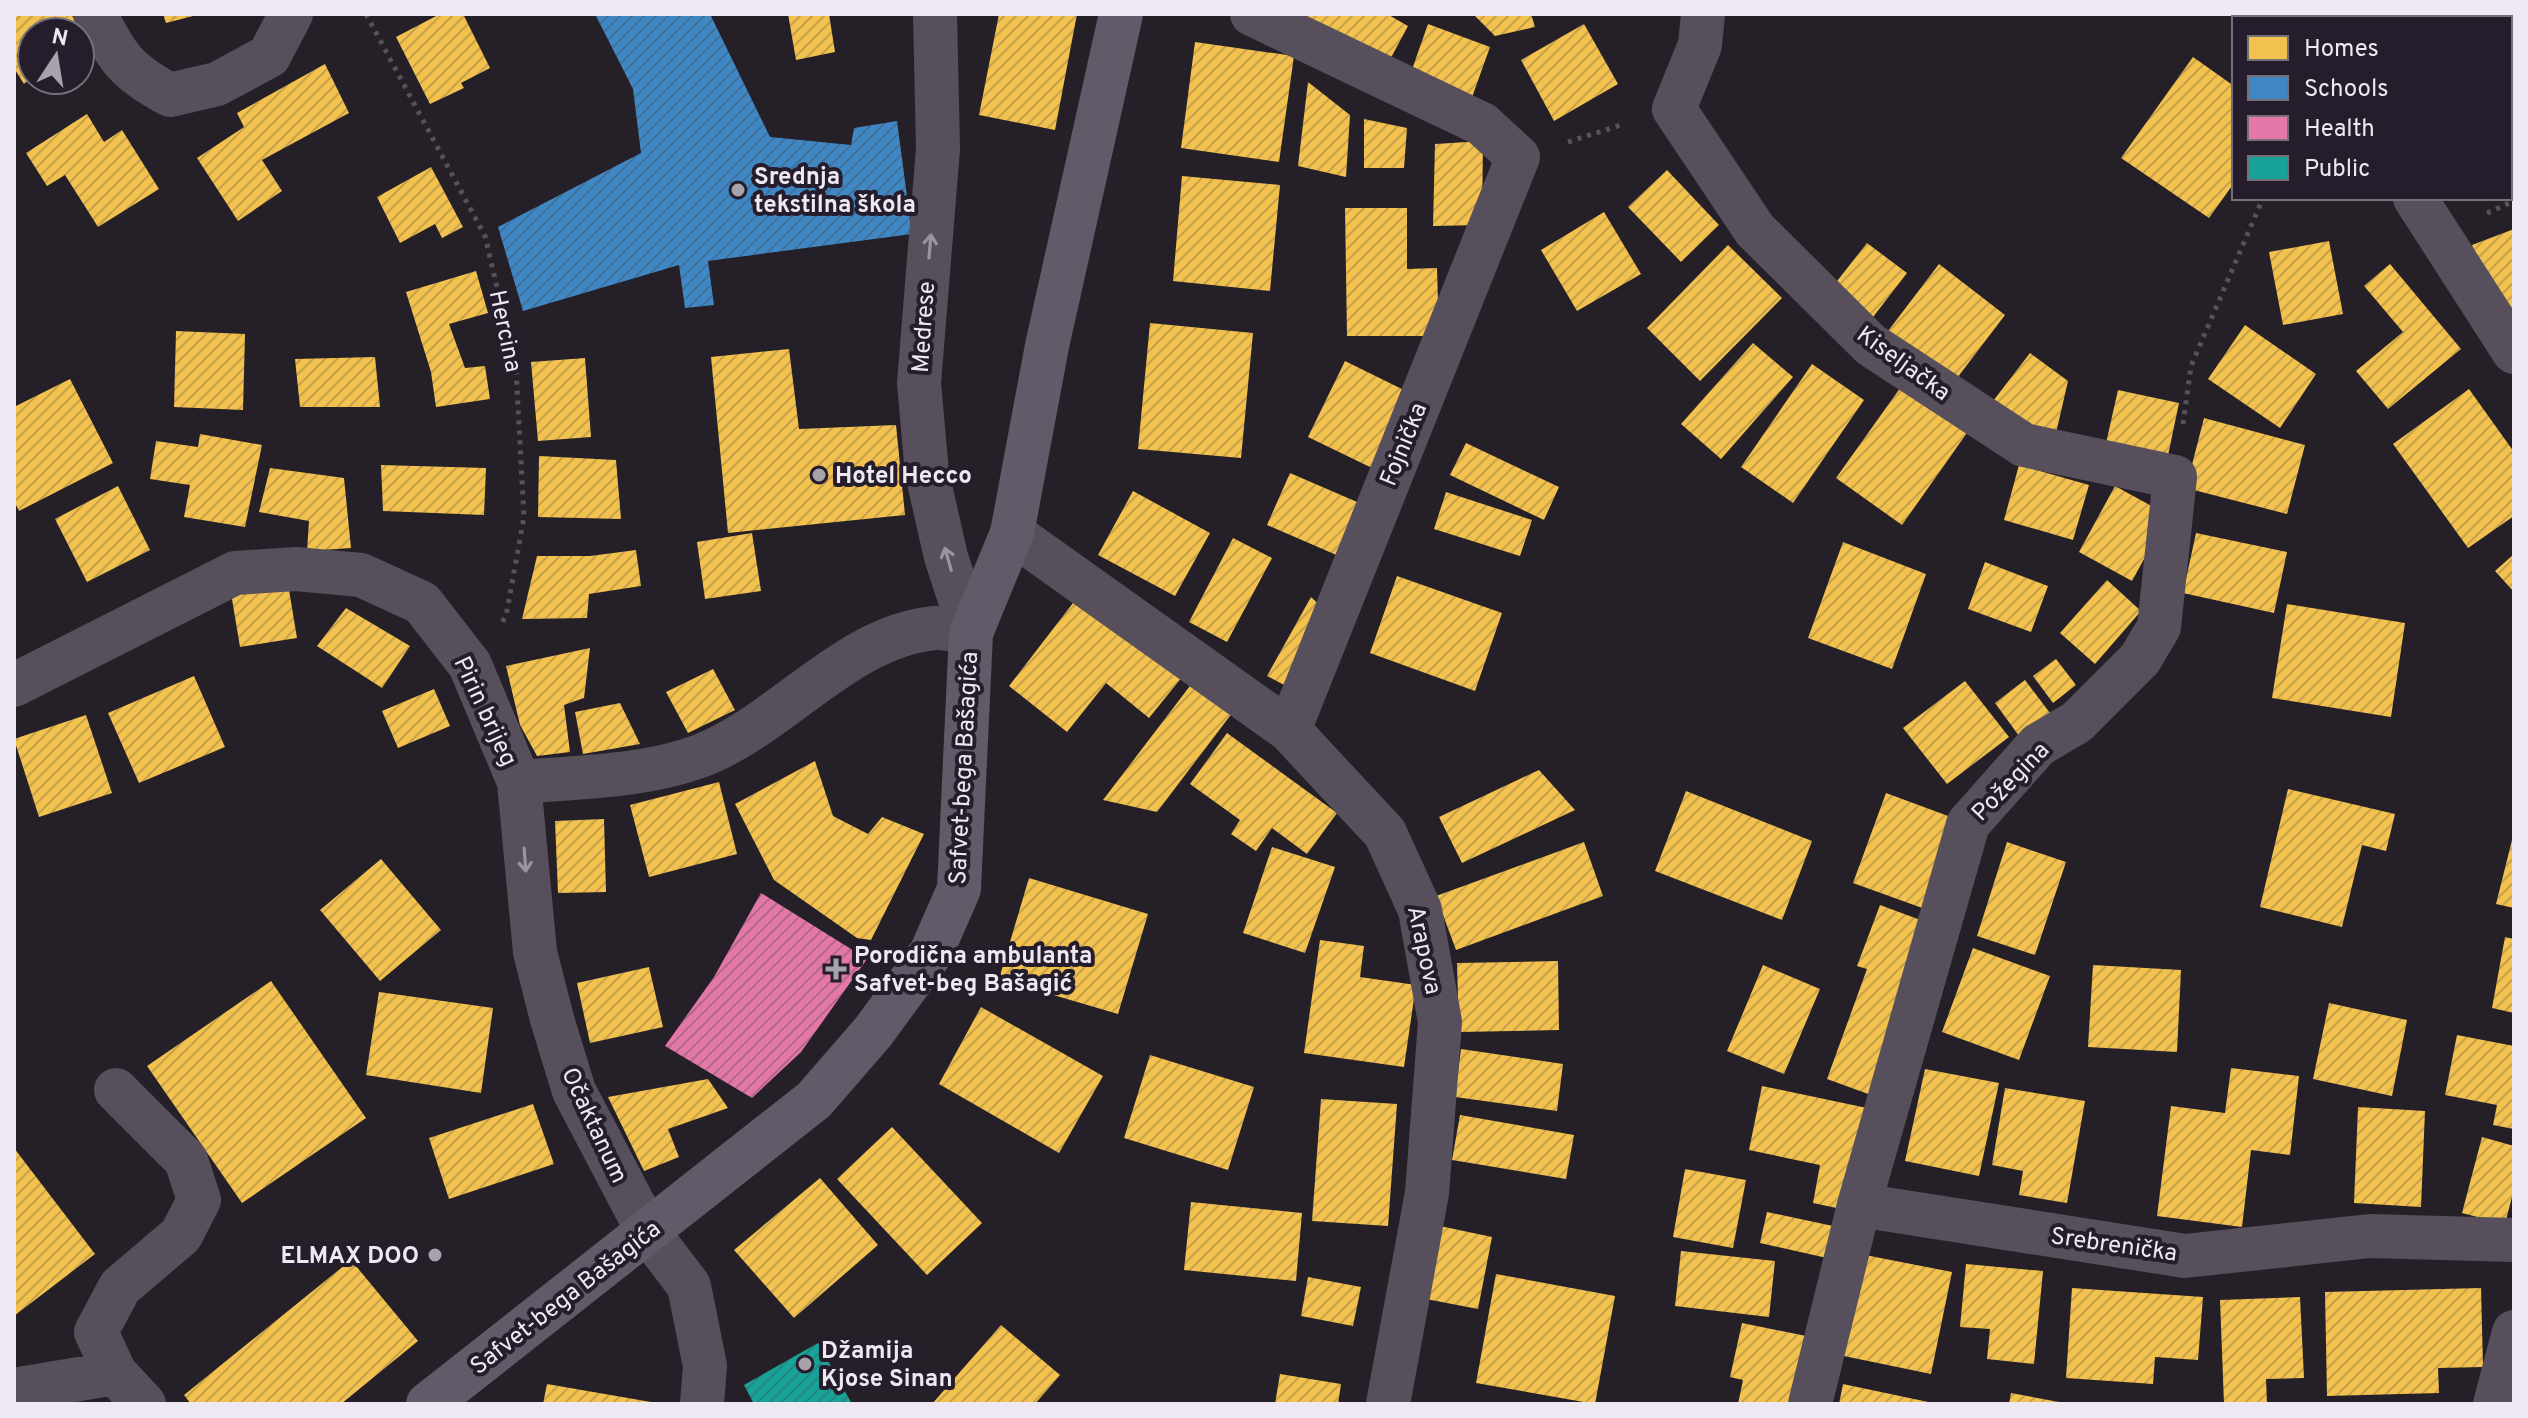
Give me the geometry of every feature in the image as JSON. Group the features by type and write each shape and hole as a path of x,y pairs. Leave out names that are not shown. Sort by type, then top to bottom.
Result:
{"street":[{"path":"95,14 115,51 135,76 170,95 217,84 269,56 291,14"},
{"name":"Medrese","path":"935,14 938,149 919,383 927,473 946,557 971,633"},
{"name":"Safvet-bega Bašagića","path":"428,1404 814,1100 873,1032 931,953 959,889 971,633 1012,533 1047,346 1121,14"},
{"path":"1252,14 1482,124 1518,157"},
{"path":"1674,109 1700,45 1703,14"},
{"path":"2424,16 2444,16"},
{"name":"Kiseljačka","path":"1674,109 1755,230 1871,345 2024,445 2175,477"},
{"name":"Fojnička","path":"1289,730 1518,157"},
{"path":"2416,200 2514,352"},
{"name":"Požegina","path":"1810,1404 1859,1205 1968,824 2038,745 2077,722 2140,659 2159,627 2175,477"},
{"name":"Arapova","path":"1012,533 1289,730 1385,833 1420,910 1440,1022 1427,1193 1388,1404"},
{"name":"Pirin brijeg","path":"14,685 235,573 296,569 361,575 422,603 470,665 519,782 633,772 701,756 844,664 895,638 936,628 971,633"},
{"name":"Očaktanum","path":"519,782 535,952 552,1019 574,1091 648,1232 689,1286 705,1366 702,1404"},
{"path":"14,1390 129,1389 96,1332 120,1287 181,1235 199,1200 186,1160 116,1090"},
{"name":"Srebrenička","path":"1859,1205 2185,1256 2370,1236 2514,1240"},
{"path":"2495,1404 2514,1332"}],"path":[{"name":"Hercina","path":"366,14 485,236 516,369 524,517 506,616 470,665"},
{"path":"1518,157 1674,109"},
{"path":"2175,477 2191,366 2262,200"}],"building: Homes":[{"path":"14,14 71,14 16,16 16,71"},
{"path":"163,14 197,14 197,15 166,23"},
{"path":"440,14 463,14 490,68 461,83 464,88 430,104 396,37"},
{"path":"788,14 829,14 835,52 796,60"},
{"path":"999,14 1077,14 1055,130 979,115"},
{"path":"1286,14 1387,14 1408,26 1386,67"},
{"path":"1473,14 1531,14 1535,27 1495,36"},
{"path":"2309,14 2370,14 2365,16"},
{"path":"1428,24 1490,47 1471,100 1409,78"},
{"path":"1584,24 1618,84 1554,121 1521,60"},
{"path":"1195,42 1294,56 1279,162 1181,148"},
{"path":"2193,57 2232,85 2232,186 2209,218 2121,158"},
{"path":"325,64 349,113 262,160 282,191 238,221 197,158 244,127 237,113"},
{"path":"1308,82 1350,115 1346,177 1298,166"},
{"path":"87,114 104,142 122,130 159,189 98,227 65,175 47,186 26,153"},
{"path":"1364,119 1407,128 1404,168 1364,168"},
{"path":"1483,141 1482,225 1433,226 1435,144"},
{"path":"431,167 463,227 442,238 435,224 400,243 377,197"},
{"path":"1667,170 1719,225 1681,262 1628,207"},
{"path":"1182,176 1280,185 1270,291 1173,281"},
{"path":"1345,208 1407,208 1407,269 1437,268 1439,336 1347,336"},
{"path":"1604,212 1641,274 1577,311 1541,250"},
{"path":"2514,229 2514,321 2502,325 2472,245"},
{"path":"2329,241 2343,314 2283,325 2269,252"},
{"path":"1867,243 1907,273 1870,321 1830,290"},
{"path":"1728,245 1782,298 1700,381 1647,328"},
{"path":"1939,264 2005,315 1951,386 1885,335"},
{"path":"2390,264 2461,349 2388,409 2356,371 2403,332 2364,286"},
{"path":"476,271 488,313 449,324 465,368 485,366 490,399 436,407 431,372 406,292"},
{"path":"1150,323 1253,333 1241,458 1138,449"},
{"path":"2245,325 2316,374 2280,428 2208,379"},
{"path":"176,331 245,334 243,410 174,407"},
{"path":"1753,343 1793,377 1721,459 1681,424"},
{"path":"789,349 799,429 896,425 905,515 728,533 711,357"},
{"path":"2030,353 2068,381 2054,442 1990,405"},
{"path":"375,357 380,407 300,407 295,359"},
{"path":"585,358 591,437 538,441 531,362"},
{"path":"1345,361 1408,392 1372,468 1308,437"},
{"path":"1812,364 1864,400 1793,503 1741,467"},
{"path":"70,379 113,463 19,511 14,501 14,407"},
{"path":"1903,384 1969,430 1902,525 1836,478"},
{"path":"2469,389 2514,452 2514,516 2468,548 2393,444"},
{"path":"2118,390 2179,403 2166,465 2104,452"},
{"path":"2204,418 2305,445 2287,514 2186,488"},
{"path":"200,434 262,445 245,527 184,517 190,485 150,479 156,441 198,447"},
{"path":"1466,443 1559,487 1544,520 1450,475"},
{"path":"539,456 616,460 621,519 538,517"},
{"path":"381,465 486,468 484,515 383,511"},
{"path":"2019,465 2089,485 2073,540 2004,520"},
{"path":"270,468 344,478 351,548 307,551 309,521 259,512"},
{"path":"1290,473 1371,508 1348,560 1267,525"},
{"path":"118,486 150,550 87,582 55,519"},
{"path":"2115,486 2168,515 2132,581 2079,552"},
{"path":"1133,491 1210,533 1175,596 1098,555"},
{"path":"1446,492 1532,520 1520,556 1434,529"},
{"path":"752,533 761,591 705,599 697,542"},
{"path":"2196,533 2287,552 2274,613 2183,593"},
{"path":"1233,538 1272,558 1227,642 1189,622"},
{"path":"1843,542 1926,574 1892,669 1808,638"},
{"path":"636,550 641,586 589,594 587,618 522,619 537,556 590,556"},
{"path":"2514,554 2514,592 2495,571"},
{"path":"1985,562 2048,586 2031,632 1968,609"},
{"path":"1397,576 1502,613 1475,691 1370,653"},
{"path":"2107,580 2141,611 2095,664 2060,633"},
{"path":"288,584 297,638 240,647 231,593"},
{"path":"1083,590 1187,671 1149,718 1106,683 1067,732 1009,686"},
{"path":"1311,597 1330,615 1290,688 1267,676"},
{"path":"2287,604 2405,623 2391,717 2272,698"},
{"path":"346,608 410,646 382,688 317,646"},
{"path":"590,648 584,698 564,705 570,752 537,756 520,725 506,666"},
{"path":"2056,659 2076,685 2053,703 2033,676"},
{"path":"713,669 735,710 688,733 666,692"},
{"path":"194,676 225,747 139,783 108,713"},
{"path":"1196,678 1236,708 1157,812 1103,800"},
{"path":"2025,680 2053,717 2022,740 1995,703"},
{"path":"1965,681 2009,737 1947,784 1903,728"},
{"path":"434,689 450,726 398,748 382,711"},
{"path":"620,703 640,744 583,754 575,712"},
{"path":"86,715 112,793 39,817 14,739"},
{"path":"1227,733 1337,813 1307,854 1272,828 1256,851 1231,834 1240,820 1190,784"},
{"path":"815,761 833,816 868,834 882,817 924,834 871,940 857,938 774,880 735,804"},
{"path":"1539,770 1575,810 1462,863 1439,817"},
{"path":"719,782 737,854 649,877 630,805"},
{"path":"2288,789 2395,814 2386,851 2362,845 2342,927 2260,907"},
{"path":"1686,791 1812,841 1782,920 1655,871"},
{"path":"1886,793 1959,820 1925,909 1853,883"},
{"path":"604,819 606,892 558,893 555,821"},
{"path":"2514,832 2514,908 2496,904"},
{"path":"1584,842 1603,896 1456,950 1436,896"},
{"path":"2007,842 2066,862 2035,955 1977,936"},
{"path":"1272,847 1335,867 1305,953 1243,933"},
{"path":"381,859 441,930 380,981 320,910"},
{"path":"1029,878 1148,914 1118,1014 999,979"},
{"path":"1880,905 1934,925 1871,1095 1827,1079 1867,969 1857,966"},
{"path":"2505,937 2514,939 2514,1013 2492,1008"},
{"path":"1320,940 1364,946 1360,977 1416,985 1404,1067 1304,1053"},
{"path":"1973,948 2050,976 2019,1060 1942,1032"},
{"path":"1558,961 1559,1030 1459,1032 1457,963"},
{"path":"1763,965 1820,989 1784,1074 1727,1051"},
{"path":"2093,965 2181,970 2177,1052 2088,1047"},
{"path":"649,967 663,1027 590,1043 577,983"},
{"path":"271,981 366,1118 242,1203 147,1066"},
{"path":"379,992 493,1008 481,1093 366,1075"},
{"path":"2329,1003 2407,1020 2392,1096 2313,1079"},
{"path":"981,1007 1103,1076 1059,1153 939,1084"},
{"path":"2457,1035 2514,1046 2514,1129 2493,1125 2497,1105 2445,1095"},
{"path":"1461,1049 1563,1064 1557,1111 1455,1097"},
{"path":"1150,1055 1254,1087 1228,1170 1124,1138"},
{"path":"2231,1068 2299,1076 2290,1155 2251,1150 2242,1227 2157,1216 2171,1106 2225,1113"},
{"path":"1925,1069 1999,1083 1979,1176 1905,1161"},
{"path":"708,1079 728,1108 668,1129 679,1157 644,1171 608,1097"},
{"path":"1762,1086 1867,1108 1846,1210 1813,1203 1820,1165 1749,1150"},
{"path":"2005,1088 2085,1101 2067,1203 2019,1195 2023,1171 1992,1165"},
{"path":"1321,1099 1397,1104 1388,1226 1312,1221"},
{"path":"533,1104 554,1164 449,1199 429,1138"},
{"path":"2358,1107 2425,1111 2421,1207 2354,1203"},
{"path":"1460,1115 1574,1135 1566,1179 1452,1160"},
{"path":"892,1127 982,1223 927,1275 837,1179"},
{"path":"2482,1137 2514,1146 2514,1189 2505,1224 2462,1213"},
{"path":"14,1148 95,1254 14,1316"},
{"path":"1685,1169 1746,1180 1733,1248 1673,1237"},
{"path":"820,1178 878,1245 794,1318 734,1250"},
{"path":"1191,1202 1302,1213 1296,1281 1184,1270"},
{"path":"1767,1212 1833,1226 1827,1258 1760,1243"},
{"path":"1440,1226 1492,1237 1478,1309 1426,1299"},
{"path":"1681,1251 1775,1261 1769,1317 1675,1306"},
{"path":"1860,1254 1952,1272 1931,1374 1839,1355"},
{"path":"351,1260 418,1341 341,1404 191,1404 184,1395"},
{"path":"1966,1264 2043,1271 2034,1364 1987,1359 1990,1329 1960,1327"},
{"path":"1496,1274 1615,1296 1595,1404 1476,1383"},
{"path":"1308,1277 1361,1287 1353,1326 1301,1316"},
{"path":"2072,1288 2203,1297 2198,1360 2155,1357 2153,1384 2066,1378"},
{"path":"2481,1288 2483,1367 2438,1368 2439,1393 2327,1396 2325,1292"},
{"path":"2300,1297 2304,1378 2266,1379 2267,1404 2224,1404 2220,1300"},
{"path":"1742,1323 1811,1337 1796,1404 1738,1404 1743,1380 1730,1377"},
{"path":"1001,1325 1060,1375 1035,1404 932,1404"},
{"path":"1280,1374 1341,1384 1338,1404 1275,1404"},
{"path":"547,1384 651,1402 651,1404 543,1404"},
{"path":"1843,1384 1933,1403 1933,1404 1839,1404"},
{"path":"2011,1393 2059,1402 2059,1404 2009,1404"}],"building: Schools":[{"name":"Srednja tekstilna škola","path":"595,14 710,14 770,137 851,145 854,128 897,121 912,234 708,261 714,305 685,308 679,265 523,311 498,227 641,153 633,89"}],"building: Health":[{"path":"761,893 867,959 801,1052 752,1098 665,1046 714,977"}],"building: Public":[{"path":"2512,131 2514,136 2512,178"},
{"name":"Džamija Kjose Sinan","path":"818,1343 852,1404 754,1404 744,1385"}],"place":[{"name":"Srednja tekstilna škola","path":"738,190"},
{"name":"Hotel Hecco","path":"819,475"},
{"name":"Porodična ambulanta Safvet-beg Bašagić","path":"836,969"},
{"name":"ELMAX DOO","path":"435,1255"},
{"name":"Džamija Kjose Sinan","path":"805,1364"}]}
